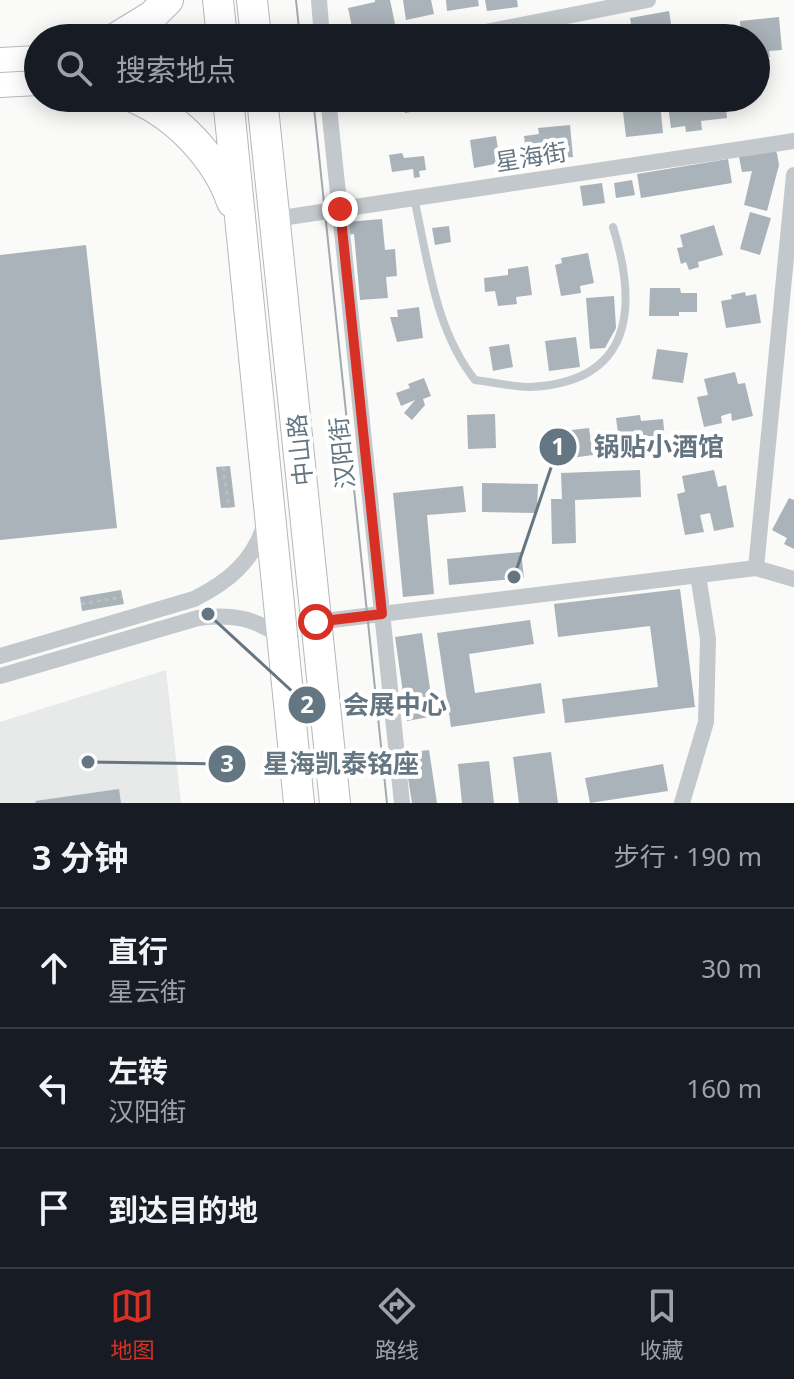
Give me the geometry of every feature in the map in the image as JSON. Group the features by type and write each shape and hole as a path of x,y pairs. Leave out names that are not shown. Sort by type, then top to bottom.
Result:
{"highway":[{"path":"139,24 168,0"},
{"path":"218,0 221,24"},
{"path":"252,0 255,24"},
{"path":"158,112 189,136 211,163 229,194 241,229"},
{"name":"中山路","path":"229,112 299,803"},
{"name":"中山路","path":"264,112 335,803"}],"main road":[{"path":"0,60 24,59"},
{"path":"0,85 24,84"}],"street":[{"path":"319,0 321,24"},
{"path":"526,24 648,0"},
{"name":"汉阳街","path":"330,112 402,803"},
{"name":"星海街","path":"275,219 794,141"},
{"path":"756,568 794,175"},
{"path":"0,656 194,599 216,588 235,574 250,556 269,510"},
{"path":"316,622 756,568 794,579"},
{"path":"682,803 706,722 708,639 698,575"},
{"path":"0,676 198,618 225,615 246,618 266,626 281,637"}],"lane":[{"path":"414,198 440,312 457,358 475,380 528,387 575,380 611,355 626,317 624,262 613,227"}],"path":[{"path":"223,467 229,508"},
{"path":"81,604 122,597"}],"shaded area":[{"path":"166,670 181,803 0,803 0,722"}],"building":[{"path":"390,0 395,24 351,24 348,8"},
{"path":"403,0 431,0 434,14 406,20"},
{"path":"446,0 478,0 479,6 447,11"},
{"path":"485,0 517,0 518,7 487,11"},
{"path":"669,11 671,24 631,24 630,18"},
{"path":"779,17 782,50 770,51 770,24 740,24 740,21"},
{"path":"623,112 661,112 663,133 626,137"},
{"path":"669,112 726,112 727,118 701,121 702,130 686,132 685,126 671,128"},
{"path":"570,125 573,157 527,161 524,136 539,134 538,128"},
{"path":"496,136 500,163 474,168 470,140"},
{"path":"769,146 777,153 779,165 767,211 744,205 752,171 742,172 738,152"},
{"path":"402,153 404,158 424,156 426,170 419,171 420,177 414,178 413,169 392,172 389,155"},
{"path":"728,159 732,183 641,198 637,174"},
{"path":"632,180 635,195 616,198 614,183"},
{"path":"602,183 605,203 583,206 580,186"},
{"path":"750,212 771,218 760,255 740,249"},
{"path":"382,219 385,250 395,249 397,276 386,277 388,298 360,300 354,234 347,235 346,222"},
{"path":"714,225 723,255 698,262 699,267 689,270 686,262 681,264 677,248 683,247 680,235"},
{"path":"449,226 451,242 435,245 432,228"},
{"path":"86,245 117,528 0,540 0,255"},
{"path":"588,253 594,283 580,286 581,293 561,296 555,265 562,263 561,258"},
{"path":"528,266 532,295 516,297 517,304 498,306 495,291 485,292 484,278 508,275 508,269"},
{"path":"650,288 680,288 681,293 697,293 697,312 679,312 679,316 649,316"},
{"path":"745,292 746,296 756,294 761,323 726,328 721,301"},
{"path":"614,296 616,328 605,348 590,349 586,298"},
{"path":"419,307 423,338 397,342 390,317 398,317 397,310"},
{"path":"576,337 580,367 549,371 545,341"},
{"path":"509,344 513,367 493,371 489,347"},
{"path":"657,349 688,353 683,383 652,379"},
{"path":"735,372 738,384 745,383 753,416 732,421 731,413 721,416 722,423 704,427 697,397 708,395 704,379"},
{"path":"424,378 431,396 423,399 425,405 412,420 404,413 415,400 401,406 396,393"},
{"path":"495,414 496,448 468,449 467,415"},
{"path":"640,415 641,421 663,419 666,450 621,456 616,418"},
{"path":"589,428 593,455 549,461 547,440 555,439 554,432"},
{"path":"230,466 235,507 221,508 216,467"},
{"path":"640,470 641,497 575,500 576,543 552,544 551,499 562,499 561,473"},
{"path":"714,470 718,487 726,485 734,527 714,531 710,513 700,515 704,532 685,535 677,494 685,492 682,476"},
{"path":"482,483 538,484 537,513 482,512"},
{"path":"463,486 466,512 427,515 434,594 403,597 393,493"},
{"path":"789,498 794,500 794,549 784,544 787,538 772,530"},
{"path":"521,552 524,578 449,585 447,559"},
{"path":"680,589 695,707 565,723 562,699 658,687 650,626 558,637 554,604"},
{"path":"121,590 124,604 82,611 80,597"},
{"path":"530,620 534,644 469,654 475,693 541,683 545,713 451,727 437,633"},
{"path":"422,633 434,716 407,721 395,637"},
{"path":"429,750 437,803 412,803 404,753"},
{"path":"551,752 558,803 519,803 513,757"},
{"path":"489,761 494,803 462,803 458,764"},
{"path":"663,764 668,791 590,803 585,778"},
{"path":"119,789 121,803 35,801"}],"tram line":[{"path":"296,0 299,24"},
{"path":"314,112 387,803"}],"place":[{"name":"锅贴小酒馆","path":"514,577"},
{"name":"会展中心","path":"208,614"},
{"name":"星海凯泰铭座","path":"88,762"}],"route":[{"path":"316,622 382,614 340,209"}]}
